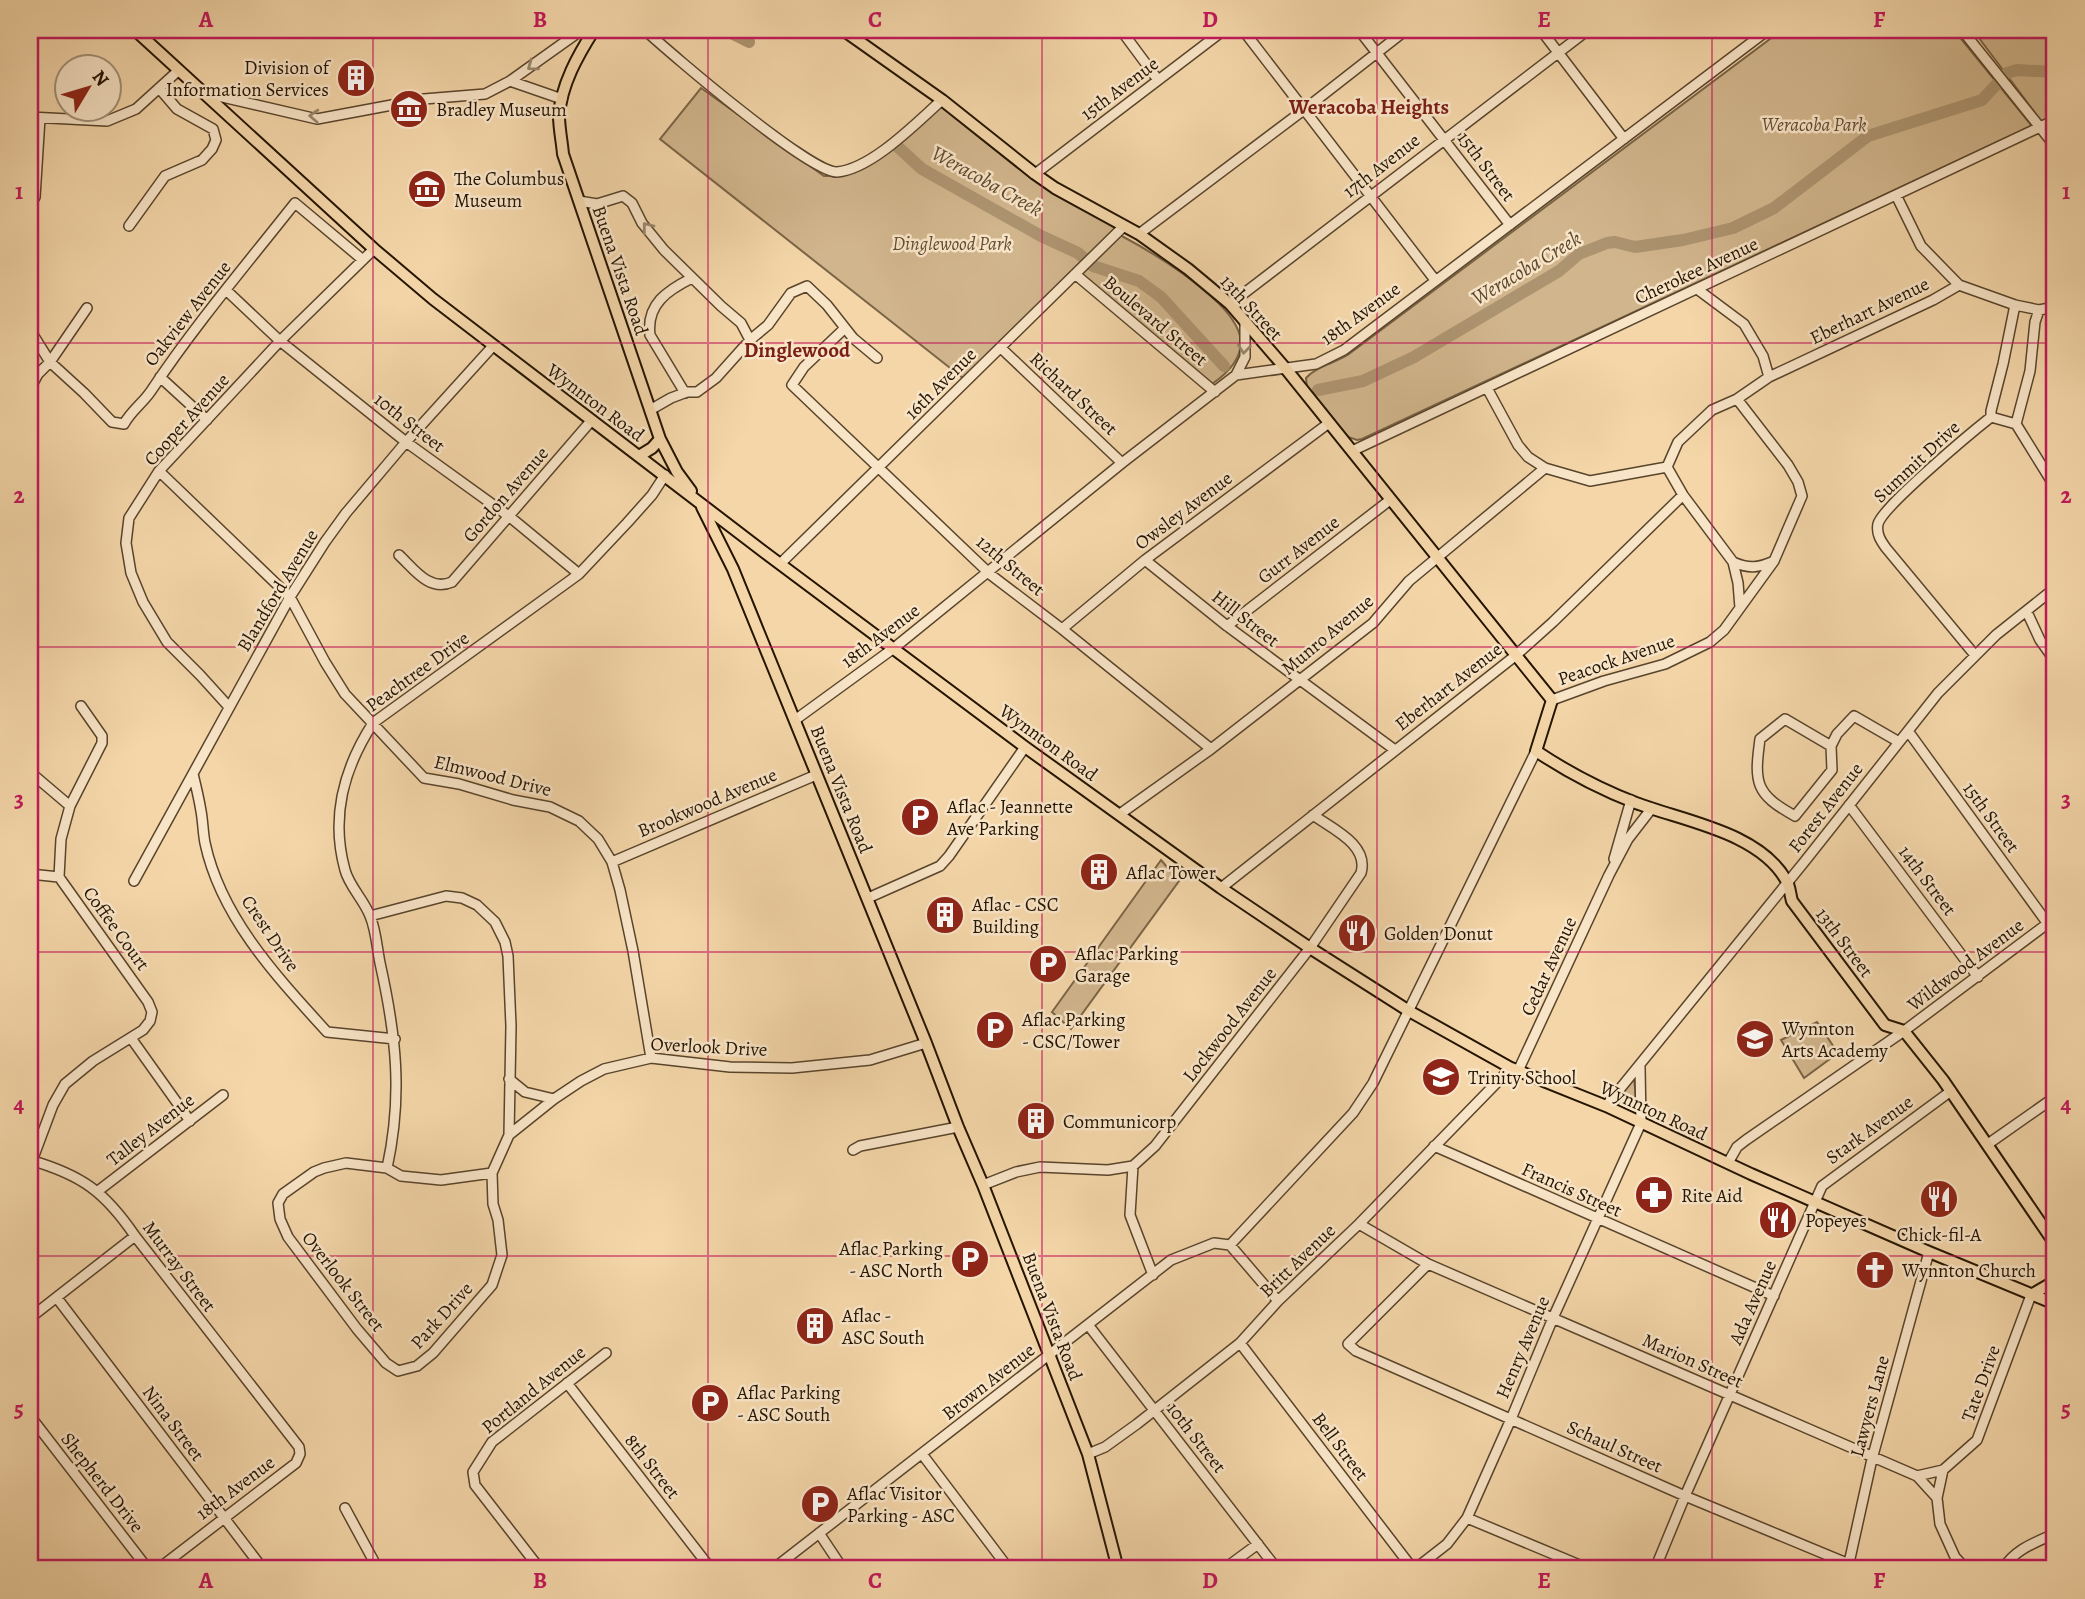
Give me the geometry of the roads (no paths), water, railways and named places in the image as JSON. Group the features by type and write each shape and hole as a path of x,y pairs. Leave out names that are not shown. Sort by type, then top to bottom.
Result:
{"main road":[{"name":"Wynnton Road","path":"135,30 374,249 493,346 1025,747 1221,888 1310,948 1409,1011 1515,1070 1606,1106 1930,1252 2031,1295 2055,1302"},
{"name":"Buena Vista Road","path":"592,30 572,69 562,99 559,116 563,155 650,410 660,439 677,472 701,504 733,569 868,898 958,1128 984,1185 1088,1454 1118,1569"},
{"name":"13th Street","path":"843,30 942,100 1035,174 1055,188 1139,234 1188,269 1230,304 1286,369 1552,700"},
{"path":"639,456 660,439"},
{"name":"Peacock Avenue","path":"1536,751 1552,700"},
{"name":"13th Street","path":"1536,751 1631,800 1690,819 1752,848 1775,865 1788,882 1792,901 1885,1025 1903,1031 1951,1091 2055,1244"},
{"path":"2031,1295 2055,1281"}],"street":[{"path":"204,93 317,119 424,99 485,94 510,81 576,34 592,30"},
{"path":"645,30 741,111 813,162 831,171 848,169 870,159 942,100"},
{"path":"1121,30 1158,80"},
{"name":"15th Avenue","path":"1035,174 1224,30"},
{"path":"1243,30 1435,280"},
{"name":"15th Street","path":"1359,30 1510,225"},
{"path":"1139,234 1306,110 1406,30"},
{"path":"1541,30 1624,139"},
{"name":"17th Avenue","path":"1230,304 1588,30"},
{"path":"1962,30 2055,146"},
{"name":"18th Avenue","path":"795,720 894,648 1122,463 1236,376 1317,364 1344,350 1762,32"},
{"path":"30,117 107,121 136,109 179,70"},
{"path":"510,81 562,99"},
{"path":"129,226 165,176 202,160 216,140 213,129 177,109 159,88"},
{"path":"30,205 35,197 40,118"},
{"name":"Cherokee Avenue","path":"1352,451 2055,120"},
{"path":"1896,195 1921,246 1959,285 2015,306 2039,310 2055,307"},
{"path":"579,201 597,204 623,196 632,203 642,223 664,250 741,323 750,340"},
{"name":"Oakview Avenue","path":"50,362 111,422 124,424 295,204 363,260"},
{"name":"16th Avenue","path":"780,564 1124,226"},
{"name":"Cooper Avenue","path":"229,708 167,642 143,602 131,573 126,543 129,518 159,471 280,341 374,249"},
{"name":"Boulevard Street","path":"1078,270 1214,392"},
{"path":"685,393 655,344 649,324 650,314 657,307 660,297 692,278"},
{"name":"Eberhart Avenue","path":"1667,467 1678,442 1712,410 1737,399 1769,377 1933,300 1959,285"},
{"path":"650,410 685,393 697,392 716,378 750,340 768,325 791,293 807,286 877,358"},
{"path":"1697,289 1744,324 1763,356 1769,377"},
{"name":"10th Street","path":"226,290 280,341 406,442 510,517 579,575"},
{"path":"2015,306 1990,411 1991,418 2016,424 2055,486"},
{"path":"30,389 87,308"},
{"path":"2016,424 2030,372 2035,322 2039,310"},
{"path":"1236,376 1245,357 1245,321"},
{"name":"12th Street","path":"845,328 804,367 792,385 881,467 989,573 1211,749"},
{"path":"30,330 50,362"},
{"name":"Blandford Avenue","path":"134,881 290,597 343,517 493,346"},
{"name":"Richard Street","path":"1001,348 1122,463"},
{"path":"160,377 207,420"},
{"path":"1487,388 1518,444 1528,457 1545,468 1590,481 1667,467 1683,495 1733,562 1740,608"},
{"name":"Peacock Avenue","path":"1552,700 1686,655 1710,642 1724,630 1774,561 1802,496 1798,482 1781,455 1737,399"},
{"name":"Summit Drive","path":"1975,654 1886,548 1878,537 1877,527 1880,517 1901,495 1991,418"},
{"name":"Gordon Avenue","path":"399,555 429,583 441,586 452,582 591,421"},
{"name":"Owsley Avenue","path":"1062,629 1145,560 1329,423"},
{"name":"Munro Avenue","path":"1121,814 1211,749 1373,623 1409,580 1545,468"},
{"name":"Elmwood Drive","path":"159,471 290,597 345,694 424,778 550,807 579,821 598,839 611,862 621,890 651,1058"},
{"name":"Peachtree Drive","path":"387,1168 398,1102 395,1039 370,916 345,871 339,818 346,775 358,746 373,723 579,575 652,495 665,475"},
{"name":"Eberhart Avenue","path":"1221,888 1515,656 1683,495"},
{"name":"Gurr Avenue","path":"1227,626 1390,500"},
{"name":"Hill Street","path":"1145,560 1227,626 1395,750"},
{"path":"1733,562 1748,568 1774,561"},
{"name":"Forest Avenue","path":"1606,1106 1938,693 1975,654 2055,588"},
{"path":"2027,612 2040,640 2055,661"},
{"path":"58,877 61,839 70,806 102,743 102,736 81,706"},
{"path":"1831,746 1786,719 1760,739 1757,781 1762,792 1775,805 1795,816 1832,770 1831,746 1837,734 1854,716 1899,742"},
{"name":"15th Street","path":"1908,731 2052,921"},
{"path":"868,898 940,866 1025,747"},
{"name":"Peacock Avenue","path":"1409,1011 1536,751"},
{"path":"30,772 70,806"},
{"name":"Crest Drive","path":"193,774 205,843 215,874 248,938 285,986 327,1032 395,1039"},
{"name":"Brookwood Avenue","path":"611,862 816,775"},
{"path":"1609,875 1631,800"},
{"name":"14th Street","path":"1849,805 1978,977"},
{"path":"1609,875 1629,839 1652,808"},
{"name":"Lockwood Avenue","path":"1133,1166 1155,1146 1310,948 1361,873 1362,856 1357,847 1313,815"},
{"name":"Coffee Court","path":"30,874 58,877 148,1002 152,1012 150,1021 131,1038"},
{"name":"Cedar Avenue","path":"1515,1070 1609,875"},
{"name":"Park Drive","path":"370,916 446,896 462,898 477,905 495,922 505,942 512,1026 509,1135 492,1173 493,1204 499,1220 502,1255 492,1285 433,1353 417,1366 398,1371 378,1354"},
{"name":"Wildwood Avenue","path":"1728,1163 1737,1147 1746,1140 1903,1031 2052,921"},
{"path":"1278,1301 1230,1244 1353,1113 1373,1083 1409,1011"},
{"path":"31,1160 65,1084 93,1061 131,1038 190,1121"},
{"name":"Overlook Drive","path":"509,1135 554,1099 604,1069 651,1058 730,1067 792,1068 870,1060 926,1043"},
{"path":"1641,1065 1641,1123"},
{"name":"Britt Avenue","path":"1088,1454 1105,1447 1240,1343 1278,1301 1359,1224 1434,1146 1515,1070"},
{"path":"509,1079 524,1092 554,1099"},
{"name":"Stark Avenue","path":"1815,1202 1822,1186 1831,1178 1951,1091"},
{"name":"Talley Avenue","path":"98,1191 223,1094"},
{"path":"1988,1144 2055,1097"},
{"name":"Henry Avenue","path":"1414,1569 1447,1544 1467,1518 1641,1123"},
{"path":"853,1150 860,1146 958,1128"},
{"name":"Francis Street","path":"1434,1146 1774,1296"},
{"name":"Murray Street","path":"31,1160 74,1176 98,1191 117,1210 279,1423"},
{"name":"Overlook Street","path":"378,1354 288,1237 280,1219 278,1203 283,1195 314,1172 346,1163 387,1168"},
{"path":"984,1185 1016,1172 1040,1167 1108,1170 1133,1166 1129,1215 1153,1275"},
{"path":"387,1168 401,1176 441,1180 492,1173"},
{"name":"Ada Avenue","path":"1655,1569 1815,1202"},
{"name":"Marion Street","path":"1359,1224 1428,1264 1872,1459 1917,1476 1937,1498"},
{"path":"30,1318 135,1237"},
{"name":"Brown Avenue","path":"774,1569 1171,1260 1214,1243 1230,1244"},
{"name":"Lawyers Lane","path":"1847,1566 1872,1459 1930,1252"},
{"name":"Schaul Street","path":"1428,1264 1348,1344 1356,1351 1685,1496 1847,1566 1861,1569"},
{"name":"Tate Drive","path":"1917,1476 1943,1470 1977,1440 2031,1295"},
{"name":"Nina Street","path":"57,1297 264,1569"},
{"name":"10th Street","path":"1089,1326 1278,1569"},
{"name":"Bell Street","path":"1240,1343 1414,1569"},
{"name":"Portland Avenue","path":"540,1569 475,1485 473,1472 492,1442 606,1353"},
{"name":"8th Street","path":"567,1383 711,1569"},
{"name":"Shepherd Drive","path":"30,1416 148,1569"},
{"name":"18th Avenue","path":"158,1569 296,1463 300,1454 299,1447 279,1423"},
{"path":"922,1454 1009,1569"},
{"path":"1943,1470 1937,1498 1940,1524 1955,1557 1966,1569"},
{"path":"345,1508 378,1569"},
{"path":"1467,1518 1589,1569"},
{"path":"819,1533 843,1569"},
{"path":"2003,1569 2010,1558 2024,1548 2054,1534"},
{"path":"1223,1569 1258,1544"}],"waterway":[{"name":"Weracoba Creek","path":"725,30 749,42"},
{"name":"Weracoba Creek","path":"1318,390 1363,381 1414,357 1559,271 1579,254 1607,243 1615,242 1635,247 1683,240 1733,228 1774,208 1868,136 1982,100 2007,73 2017,70 2055,72"},
{"name":"Weracoba Creek","path":"898,147 922,169 1041,236 1078,253 1093,266 1139,281 1161,297 1224,366"}],"place":[{"name":"Division of Information Services","path":"356,78"},
{"name":"Bradley Museum","path":"409,109"},
{"name":"The Columbus Museum","path":"427,189"},
{"name":"Aflac - Jeannette Ave Parking","path":"920,817"},
{"name":"Aflac Tower","path":"1099,872"},
{"name":"Aflac - CSC Building","path":"945,915"},
{"name":"Golden Donut","path":"1357,933"},
{"name":"Aflac Parking Garage","path":"1048,964"},
{"name":"Aflac Parking - CSC/Tower","path":"995,1030"},
{"name":"Wynnton Arts Academy","path":"1755,1039"},
{"name":"Trinity School","path":"1441,1077"},
{"name":"Communicorp","path":"1036,1121"},
{"name":"Rite Aid","path":"1654,1195"},
{"name":"Chick-fil-A","path":"1939,1199"},
{"name":"Popeyes","path":"1778,1220"},
{"name":"Aflac Parking - ASC North","path":"970,1259"},
{"name":"Wynnton Church","path":"1875,1270"},
{"name":"Aflac - ASC South","path":"815,1326"},
{"name":"Aflac Parking - ASC South","path":"710,1403"},
{"name":"Aflac Visitor Parking - ASC","path":"820,1504"}],"district":[{"name":"Weracoba Heights","path":"1369,107"},
{"name":"Dinglewood","path":"797,350"}],"park label":[{"name":"Weracoba Park","path":"1814,124"},
{"name":"Dinglewood Park","path":"952,243"}]}
